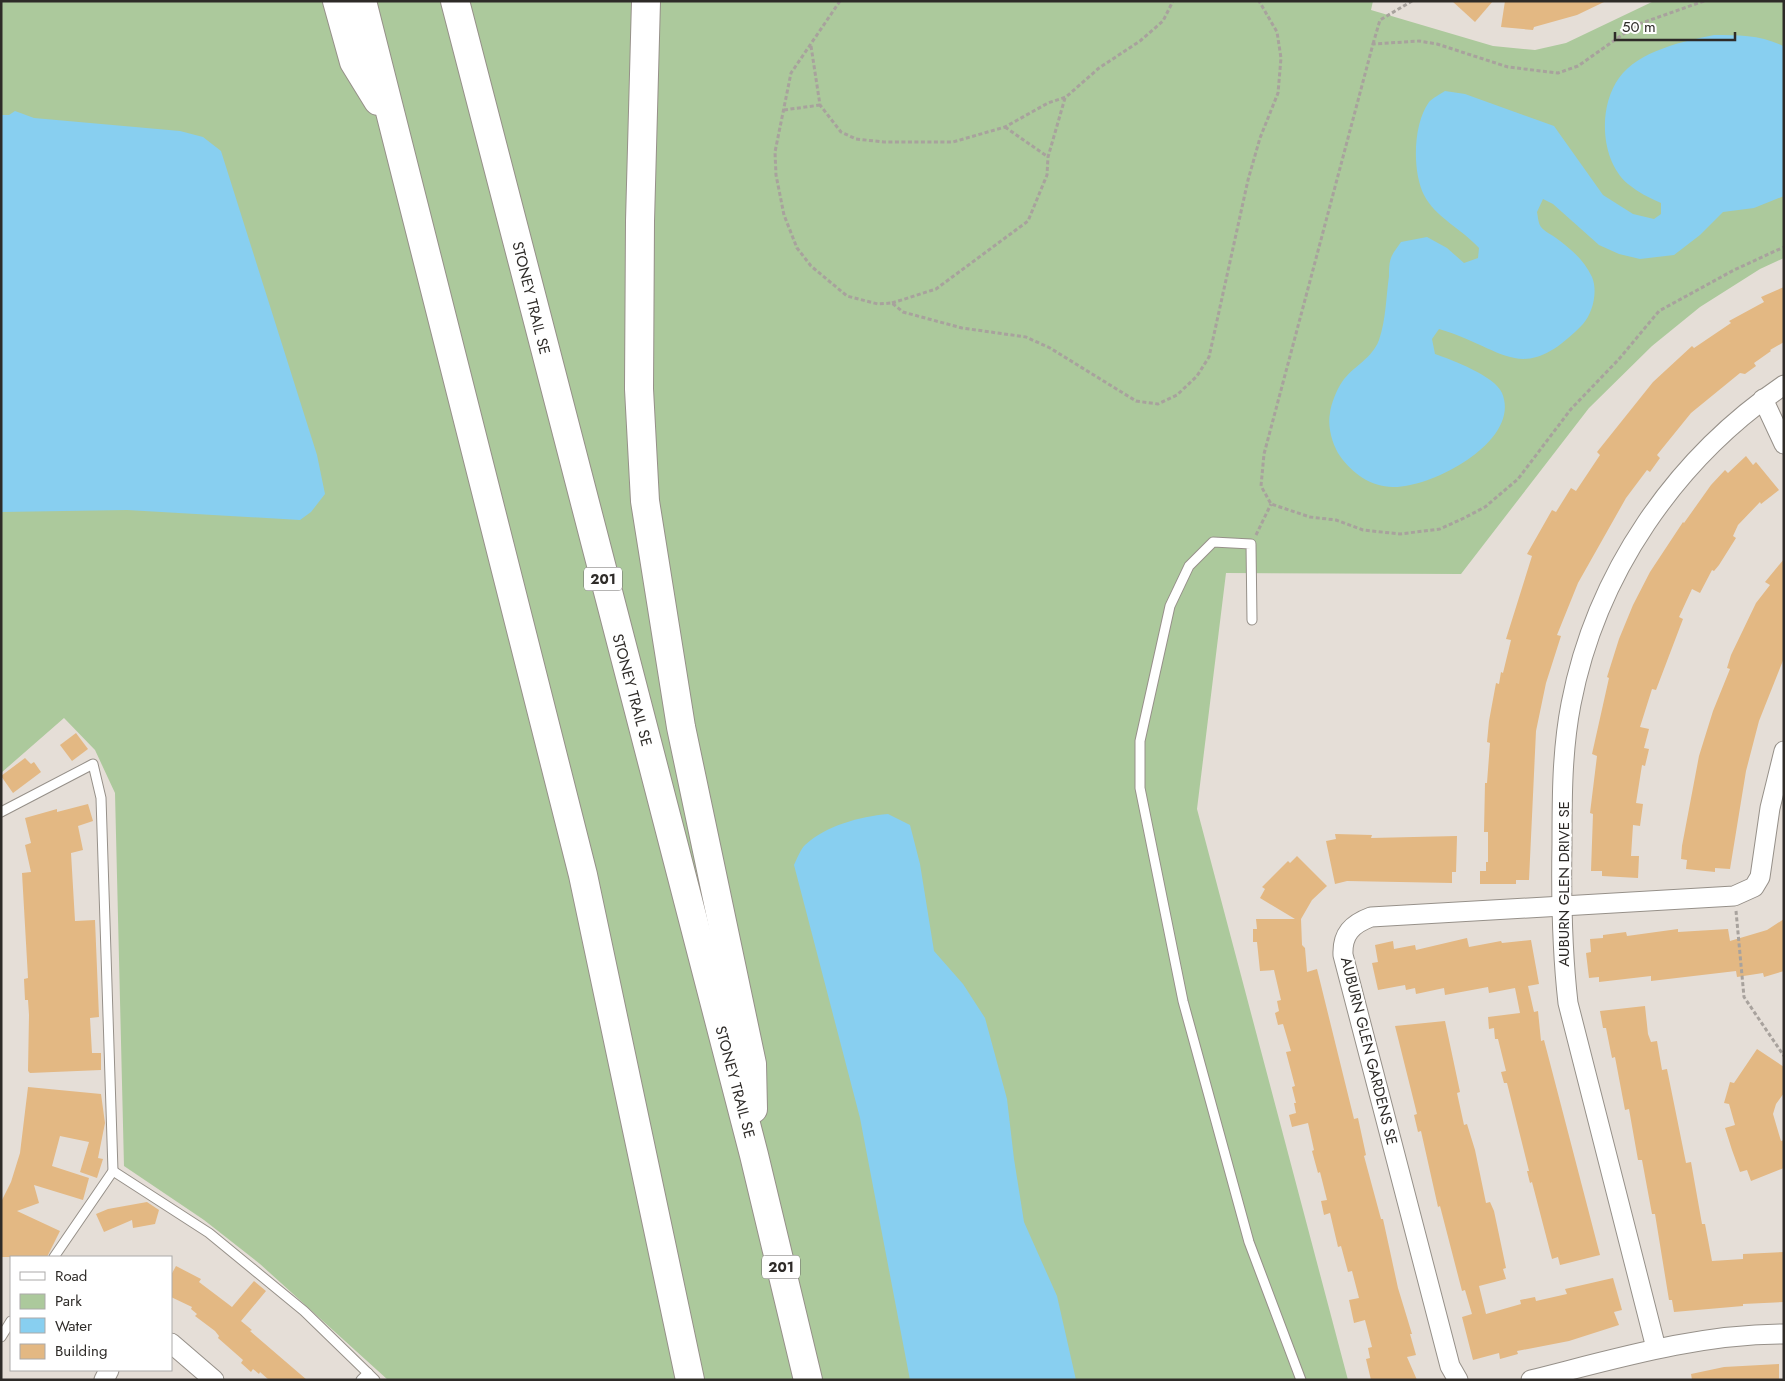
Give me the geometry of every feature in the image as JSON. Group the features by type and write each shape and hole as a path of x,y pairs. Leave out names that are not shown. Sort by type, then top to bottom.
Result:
{"highway":[{"path":"337,1 354,62 393,127"},
{"path":"362,1 583,875 690,1380"},
{"name":"STONEY TRAIL SE","path":"455,1 754,1155 808,1380"},
{"path":"646,1 640,221 639,389 644,501 682,727 752,1064 754,1155"}],"street":[{"name":"AUBURN GLEN DRIVE SE","path":"1656,1348 1568,1003 1562,947 1561,906 1566,736 1578,674 1598,614 1628,551 1656,508 1713,440 1763,399 1784,385"},
{"path":"1763,399 1784,444"},
{"path":"1734,896 1754,887 1760,877 1770,808 1784,751"},
{"name":"AUBURN GLEN GARDENS SE","path":"1458,1380 1450,1366 1343,955 1343,945 1346,936 1352,927 1371,917 1734,896"},
{"path":"1531,1380 1656,1348 1713,1337 1784,1334"},
{"path":"172,1344 214,1380"}],"lane":[{"path":"1252,620 1251,544 1213,542 1189,566 1170,606 1140,741 1140,788 1183,1001 1249,1242 1300,1380"},
{"path":"1,812 93,764 101,798 113,1171 55,1256"},
{"path":"113,1171 209,1233 304,1311 371,1376 361,1380"},
{"path":"1,1337 10,1323"}],"path":[{"path":"840,1 819,31 812,46 791,73 775,152 776,175 784,215 797,248 816,271 847,296 878,304 892,303 936,289 1028,221 1047,175 1048,157 1066,97"},
{"path":"812,46 820,104 841,132 856,139 884,142 953,142 1005,127 1048,103 1066,97 1099,68 1140,40 1163,21 1173,1"},
{"path":"892,303 903,312 936,322 962,328 1026,337 1050,348 1136,401 1158,404 1177,395 1197,376 1209,357 1248,180 1260,138 1278,93 1281,58 1277,32 1259,1"},
{"path":"1412,1 1380,20 1373,44 1264,454 1260,486 1271,504 1310,517 1336,520 1363,530 1400,534 1440,529 1464,518 1486,506 1518,479 1571,409 1619,359 1659,311 1734,270 1784,247"},
{"path":"1373,44 1419,42 1437,44 1508,67 1558,73 1578,66 1636,25 1704,1"},
{"path":"784,110 820,104"},
{"path":"1005,127 1048,157"},
{"path":"1251,544 1271,504"},
{"path":"1734,896 1744,997 1784,1056"}],"green space":[{"path":"1,1 1373,1 1371,10 1493,46 1535,50 1566,43 1654,1 1784,1 1784,258 1760,269 1700,307 1652,346 1589,408 1461,574 1226,573 1197,809 1348,1380 388,1380 260,1264 204,1220 124,1166 115,793 95,750 64,718 1,773"}],"water":[{"path":"1714,35 1758,38 1783,46 1784,196 1754,208 1723,212 1700,235 1674,255 1640,259 1619,254 1599,245 1553,204 1543,199 1537,212 1541,227 1577,255 1592,277 1595,289 1594,302 1587,319 1562,343 1544,354 1528,359 1512,358 1497,353 1439,329 1432,339 1435,354 1462,364 1482,375 1498,387 1502,393 1505,411 1499,428 1487,444 1470,458 1450,470 1410,485 1393,487 1377,485 1356,473 1340,456 1335,447 1331,436 1329,418 1334,397 1342,382 1372,352 1379,340 1384,316 1390,262 1393,254 1401,242 1427,237 1447,248 1464,263 1478,258 1479,248 1435,210 1424,195 1420,185 1416,161 1417,135 1424,111 1429,102 1445,91 1465,94 1554,126 1603,195 1633,214 1654,219 1661,214 1661,203 1644,195 1628,184 1619,174 1607,148 1605,118 1612,90 1627,69 1649,54 1689,40"},
{"path":"15,111 34,118 180,131 203,137 221,151 317,455 325,494 311,512 300,520 127,510 1,512 1,115 9,115"},
{"path":"888,814 910,825 920,864 934,951 963,984 985,1018 1007,1099 1024,1222 1057,1296 1076,1380 910,1380 860,1118 794,865 805,845 823,832 844,823"}],"building":[{"path":"1452,1 1493,1 1475,22"},
{"path":"1505,1 1604,2 1577,15 1534,27 1533,30 1501,27"},
{"path":"1784,287 1784,342 1770,350 1754,363 1756,366 1745,374 1740,373 1691,413 1657,455 1660,458 1650,472 1647,470 1626,498 1578,583 1557,635 1561,636 1546,683 1536,731 1529,880 1516,880 1516,884 1480,884 1480,871 1486,871 1486,862 1488,862 1488,832 1484,832 1485,783 1487,783 1490,743 1487,742 1489,721 1496,683 1499,684 1501,672 1503,673 1511,640 1506,639 1532,556 1527,554 1552,510 1556,512 1571,488 1576,491 1600,455 1597,452 1653,382 1692,346 1694,348 1731,323 1729,321 1764,302 1761,297"},
{"path":"1746,456 1753,465 1756,462 1779,490 1761,504 1760,502 1738,525 1733,536 1736,538 1719,565 1714,571 1712,570 1700,593 1692,589 1679,617 1683,619 1656,690 1652,689 1640,727 1649,729 1644,748 1649,749 1645,766 1642,765 1636,803 1643,804 1640,826 1633,825 1631,856 1639,856 1638,878 1602,876 1602,871 1591,871 1593,814 1590,813 1597,756 1592,754 1609,678 1607,677 1619,639 1633,605 1650,572 1683,522 1725,470 1728,473"},
{"path":"1784,559 1784,658 1759,721 1746,771 1730,869 1715,868 1715,872 1686,869 1687,860 1681,859 1682,846 1699,756 1713,711 1730,669 1727,668 1731,655 1756,603 1770,585 1765,582"},
{"path":"76,733 88,749 72,761 60,745"},
{"path":"25,758 31,764 34,762 41,772 13,793 1,776"},
{"path":"88,804 93,821 78,826 83,850 71,853 75,921 95,920 99,1017 90,1018 92,1053 101,1053 101,1070 30,1073 28,1071 29,1015 28,1000 25,1000 24,979 28,978 22,873 31,872 25,845 31,843 25,818 57,809 57,812"},
{"path":"1335,834 1372,835 1371,838 1457,836 1456,872 1452,872 1452,883 1347,881 1335,884 1326,841 1336,839"},
{"path":"1297,856 1327,886 1312,900 1301,919 1302,945 1305,948 1307,972 1317,969 1354,1119 1358,1118 1366,1155 1364,1156 1381,1219 1383,1219 1398,1288 1412,1334 1410,1334 1416,1355 1407,1357 1417,1380 1371,1380 1366,1359 1370,1358 1368,1348 1372,1347 1365,1320 1354,1323 1349,1300 1359,1298 1352,1271 1348,1272 1341,1246 1338,1247 1330,1213 1324,1215 1321,1201 1327,1200 1320,1172 1318,1173 1312,1151 1314,1150 1308,1123 1292,1127 1289,1115 1296,1113 1294,1103 1296,1103 1292,1087 1295,1086 1286,1052 1291,1051 1283,1024 1278,1025 1275,1013 1279,1011 1277,1001 1281,1000 1274,970 1260,971 1257,942 1253,942 1253,929 1257,929 1256,919 1295,919 1260,898 1265,889 1262,887 1288,861 1290,863"},
{"path":"1784,919 1784,971 1764,977 1763,973 1737,977 1736,971 1651,981 1651,976 1599,982 1599,977 1589,978 1586,953 1591,952 1590,939 1603,938 1603,935 1626,932 1627,936 1678,929 1678,932 1728,929 1730,941 1767,930"},
{"path":"1467,938 1469,947 1501,941 1502,943 1531,940 1539,984 1528,986 1534,1012 1538,1011 1541,1041 1544,1040 1600,1255 1560,1265 1558,1257 1552,1259 1532,1182 1530,1183 1527,1171 1529,1171 1507,1083 1504,1083 1501,1072 1506,1071 1498,1039 1495,1039 1494,1028 1489,1029 1488,1017 1520,1013 1515,988 1489,993 1488,987 1445,995 1444,988 1416,994 1415,988 1406,990 1405,985 1378,990 1372,963 1378,962 1375,945 1393,941 1394,949 1415,945 1416,950"},
{"path":"1645,1006 1648,1034 1651,1042 1657,1041 1662,1070 1667,1069 1686,1163 1691,1162 1702,1224 1705,1224 1712,1261 1743,1259 1743,1254 1784,1252 1784,1302 1743,1304 1743,1306 1674,1312 1672,1300 1669,1300 1655,1214 1652,1214 1642,1160 1638,1160 1629,1109 1625,1110 1615,1057 1612,1058 1606,1028 1603,1028 1600,1011"},
{"path":"1445,1021 1460,1092 1457,1093 1464,1125 1467,1124 1475,1150 1486,1203 1490,1202 1494,1211 1506,1268 1503,1269 1506,1279 1479,1286 1486,1314 1521,1304 1520,1300 1535,1297 1536,1301 1567,1294 1565,1289 1613,1278 1622,1310 1614,1312 1619,1325 1569,1341 1517,1351 1518,1354 1500,1359 1499,1353 1473,1360 1462,1317 1472,1314 1465,1290 1462,1291 1440,1206 1438,1207 1421,1131 1418,1132 1414,1115 1417,1114 1395,1026"},
{"path":"1757,1049 1784,1067 1784,1093 1776,1104 1773,1114 1781,1141 1784,1140 1784,1168 1751,1181 1747,1170 1740,1172 1732,1150 1725,1128 1735,1125 1729,1104 1724,1103 1730,1082 1734,1083"},
{"path":"28,1087 101,1094 105,1123 98,1158 103,1159 97,1178 80,1172 89,1142 60,1136 52,1166 89,1178 83,1200 34,1185 39,1203 17,1211 60,1231 48,1256 1,1257 1,1202 11,1182 20,1153"},
{"path":"147,1202 159,1210 155,1224 133,1228 132,1220 104,1232 96,1214 108,1209"},
{"path":"176,1266 201,1279 199,1282 232,1307 254,1281 266,1291 241,1321 307,1380 269,1380 260,1372 259,1374 253,1369 251,1372 241,1363 243,1360 218,1338 219,1336 215,1331 195,1316 197,1314 191,1309 192,1307 172,1297 172,1273"},
{"path":"1779,1364 1779,1380 1692,1380 1691,1374 1724,1367"}]}
